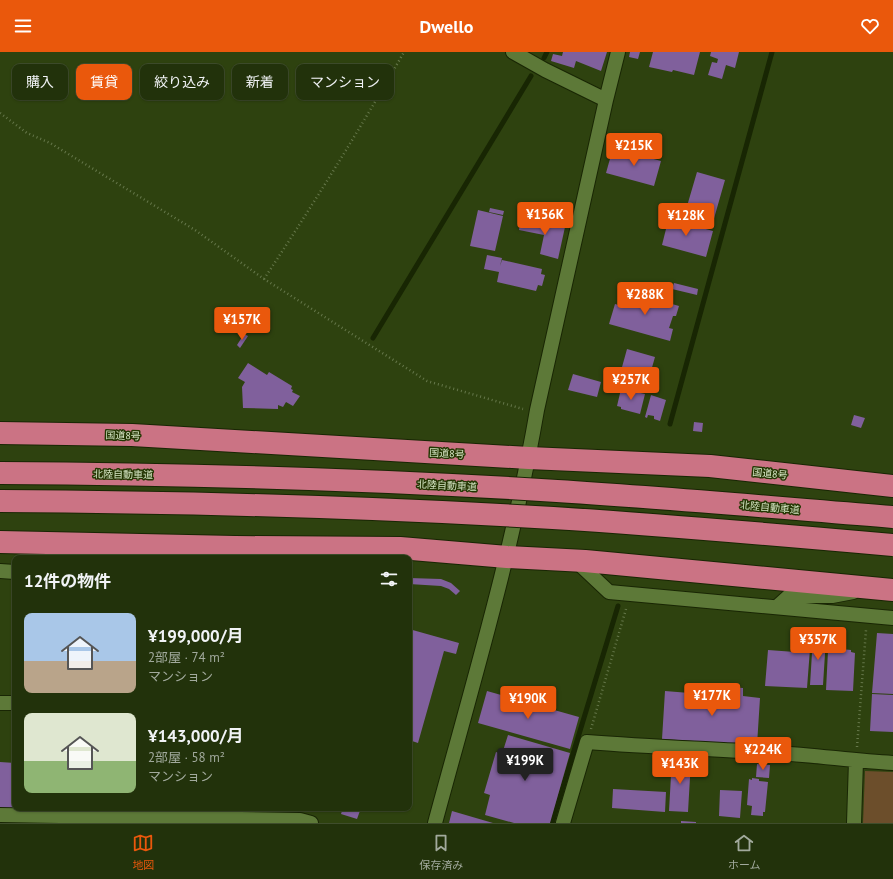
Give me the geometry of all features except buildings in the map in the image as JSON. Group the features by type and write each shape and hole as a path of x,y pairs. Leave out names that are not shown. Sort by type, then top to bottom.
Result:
{"highway":[{"name":"国道8号","path":"0,433 132,435 529,458 710,466 893,486"},
{"name":"北陸自動車道","path":"0,473 89,473 338,479 556,491 731,503 893,517"},
{"path":"0,501 319,507 552,518 737,531 893,545"},
{"path":"0,542 235,547 574,560 893,590"},
{"path":"0,547 27,542"}],"street":[{"path":"513,52 544,70 606,100"},
{"path":"435,823 507,557 529,458 537,410 618,52"},
{"path":"215,555 235,547"},
{"path":"574,560 609,592 778,606 893,618"},
{"path":"0,572 12,572"},
{"path":"778,606 789,596 832,596 871,588"},
{"path":"0,703 12,703"},
{"path":"563,823 587,742 644,747 777,753 893,763"},
{"path":"854,823 856,761"},
{"path":"0,814 98,812 304,818"}],"path":[{"path":"264,279 291,238 404,52"},
{"path":"0,113 27,133 50,143 195,230 264,279 427,380 520,408 537,410"},
{"path":"587,742 631,593"},
{"path":"856,761 867,615"}],"shaded area":[{"path":"865,771 893,772 893,823 863,823"}],"waterway":[{"path":"544,58 547,52"},
{"path":"670,424 772,52"},
{"path":"373,338 531,76"},
{"path":"552,823 618,606"}]}
